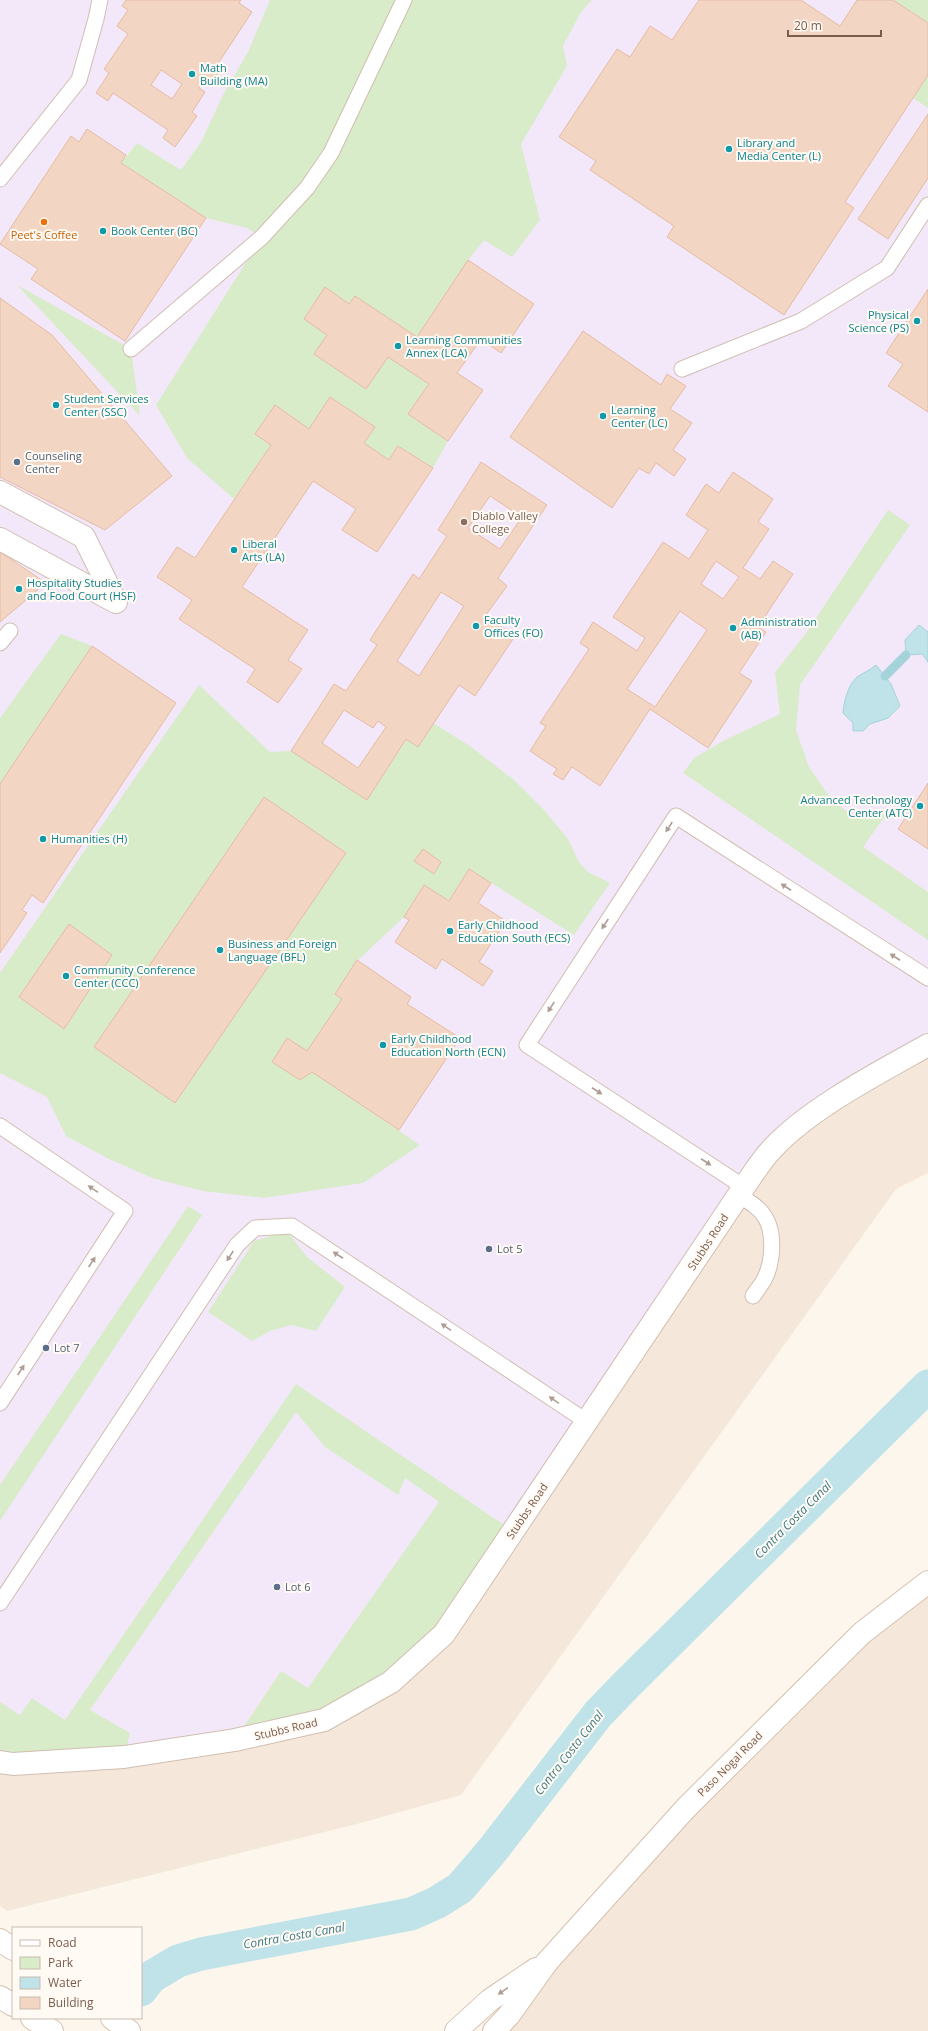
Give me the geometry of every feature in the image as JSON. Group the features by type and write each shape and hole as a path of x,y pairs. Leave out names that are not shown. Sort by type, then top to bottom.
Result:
{"street":[{"path":"0,492 84,537 116,602 0,539"},
{"name":"Stubbs Road","path":"0,1762 12,1764 124,1757 235,1740 324,1720 391,1682 444,1634 741,1191 773,1148 799,1125 829,1104 928,1045"},
{"name":"Paso Nogal Road","path":"494,2031 509,2015 547,1962 686,1808 862,1633 928,1582"},
{"path":"0,1940 12,1948"},
{"name":"Paso Nogal Road","path":"456,2031 490,2000 547,1962"},
{"path":"34,2019 52,2031"},
{"path":"113,2019 129,2031"}],"lane":[{"path":"0,179 79,80 100,0"},
{"path":"131,349 262,237 307,188 331,153 404,0"},
{"path":"682,369 801,321 887,268 928,205"},
{"path":"0,643 10,631"},
{"path":"753,1296 765,1278 771,1258 771,1234 765,1217 741,1191 527,1045 676,816 928,978"},
{"path":"0,1126 126,1211 0,1403"},
{"path":"0,1603 237,1245 255,1228 292,1226 586,1421"}],"shaded area":[{"name":"Diablo Valley College","path":"0,0 928,0 928,1045 799,1125 534,1500 324,1720 0,1762"},
{"path":"928,1044 928,1173 896,1189 461,1795 357,1824 7,1911 0,1906 0,1762 773,1148"},
{"path":"928,1582 928,2031 494,2031 547,1962"}],"green space":[{"path":"270,0 592,0 581,12 563,46 567,66 521,144 540,220 512,257 484,240 468,260 417,337 355,296 349,304 325,287 304,318 327,335 314,354 366,389 388,357 429,384 408,414 448,441 433,468 399,446 389,460 364,443 375,427 331,397 309,429 275,405 255,434 271,445 234,499 187,458 156,405 262,237 247,228 206,218 121,163 137,143 181,170 201,142 223,95 248,52"},
{"path":"893,0 928,0 928,23"},
{"path":"928,75 928,108 913,98"},
{"path":"17,285 131,349 140,416"},
{"path":"888,510 910,525 800,685 796,730 809,767 833,802 854,816 888,812 863,847 928,892 928,940 683,773 694,758 723,741 780,714 775,672 804,636"},
{"path":"61,634 92,646 0,784 0,718"},
{"path":"199,685 270,752 291,751 367,800 406,739 418,747 433,723 470,746 514,780 545,811 568,839 579,862 588,872 610,883 574,935 469,869 449,901 424,885 404,917 357,961 335,993 342,999 307,1051 287,1038 272,1062 300,1080 312,1072 420,1145 363,1183 264,1198 203,1191 152,1178 109,1159 66,1136 47,1097 0,1073 0,973","holes":["264,797 346,853 175,1103 94,1047","423,849 441,862 434,874 415,861","69,925 112,955 63,1029 19,997"]},
{"path":"188,1206 202,1215 0,1521 0,1485"},
{"path":"287,1231 307,1257 345,1287 316,1331 291,1325 270,1331 252,1341 208,1312 254,1241"},
{"path":"296,1384 513,1531 444,1634 324,1720 235,1740 281,1671 308,1688 439,1502 405,1478 398,1495 325,1447 296,1412 90,1710 130,1733 124,1757 0,1762 0,1702 20,1715 32,1698 65,1720"}],"water":[{"path":"919,625 928,632 928,662 922,654 906,655 905,640"},
{"path":"876,665 891,684 900,706 888,718 870,724 863,731 853,731 853,723 843,713 847,694 851,684 857,677"}],"building":[{"name":"Math Building (MA)","path":"126,0 241,0 239,3 252,12 213,71 218,74 212,83 206,79 199,88 205,92 192,112 197,116 175,147 163,138 168,130 113,93 108,101 96,93 109,73 104,69 128,34 117,26 128,10 122,6","holes":["161,70 182,84 172,99 151,85"]},
{"name":"Library and Media Center (L)","path":"699,0 801,0 840,26 857,0 893,0 928,23 928,75 845,202 854,208 784,315 667,237 674,226 590,170 596,161 559,137 617,49 630,57 650,26 672,40"},
{"path":"928,114 928,178 888,239 858,219"},
{"name":"Book Center (BC)","path":"87,129 126,155 121,163 206,218 125,341 31,279 38,269 0,244 71,136 79,142"},
{"name":"Learning Communities Annex (LCA)","path":"468,260 534,304 501,353 481,339 457,373 483,390 448,441 408,414 429,384 388,357 366,389 314,354 327,335 304,319 325,287 349,304 355,296 417,337"},
{"name":"Physical Science (PS)","path":"928,289 928,412 888,386 903,364 886,353"},
{"name":"Student Services Center (SSC)","path":"0,298 52,335 172,476 105,530 0,477"},
{"name":"Learning Center (LC)","path":"583,331 661,385 667,374 686,386 670,409 692,423 673,450 686,459 674,476 656,463 649,474 639,468 612,508 510,437"},
{"name":"Liberal Arts (LA)","path":"330,397 375,427 364,443 389,460 398,446 433,468 377,552 342,530 356,509 313,481 242,587 308,630 288,660 302,669 278,703 247,682 255,669 179,619 192,600 157,577 177,547 195,558 271,445 255,434 275,405 309,429"},
{"name":"Faculty Offices (FO)","path":"481,462 547,505 498,578 507,586 485,616 515,636 475,696 459,685 418,747 406,739 367,800 291,751 334,684 346,691 377,645 370,640 413,574 419,579 447,536 438,530","holes":["490,496 522,517 500,549 468,528","441,592 464,606 419,676 397,661","344,710 373,728 378,721 386,727 358,768 322,743"]},
{"name":"Administration (AB)","path":"733,472 773,499 758,522 769,529 743,568 760,579 773,561 793,574 758,627 766,632 739,673 752,681 708,748 650,709 600,786 572,767 563,780 553,774 557,769 530,751 546,726 540,723 589,649 580,643 593,622 637,651 645,638 613,617 663,542 689,559 708,530 686,515 706,484 719,493","holes":["716,561 739,577 723,599 701,584","680,611 707,630 655,707 627,689"]},
{"name":"Hospitality Studies and Food Court (HSF)","path":"0,552 46,583 0,622"},
{"name":"Humanities (H)","path":"92,646 176,703 43,903 32,895 22,910 27,913 0,953 0,784"},
{"name":"Advanced Technology Center (ATC)","path":"928,783 928,849 898,829"},
{"name":"Business and Foreign Language (BFL)","path":"264,797 346,853 175,1103 94,1047"},
{"path":"423,849 441,862 434,874 414,861"},
{"name":"Early Childhood Education South (ECS)","path":"469,869 491,883 478,903 506,921 479,962 493,971 483,986 442,959 436,969 395,942 409,920 404,917 424,885 449,901"},
{"name":"Community Conference Center (CCC)","path":"69,924 112,955 64,1029 19,997"},
{"name":"Early Childhood Education North (ECN)","path":"357,960 411,997 407,1004 460,1038 399,1130 312,1072 300,1080 272,1062 287,1038 307,1051 342,999 335,994"}],"waterway":[{"path":"885,676 906,655"},
{"name":"Contra Costa Canal","path":"142,1989 151,1977 178,1961 201,1954 411,1914 436,1903 460,1888 491,1852 598,1714 928,1386"}],"place":[{"name":"Math Building (MA)","path":"192,74"},
{"name":"Library and Media Center (L)","path":"729,149"},
{"name":"Peet's Coffee","path":"44,222"},
{"name":"Book Center (BC)","path":"103,231"},
{"name":"Physical Science (PS)","path":"917,321"},
{"name":"Learning Communities Annex (LCA)","path":"398,346"},
{"name":"Student Services Center (SSC)","path":"56,405"},
{"name":"Learning Center (LC)","path":"603,416"},
{"name":"Counseling Center","path":"17,462"},
{"name":"Diablo Valley College","path":"464,522"},
{"name":"Liberal Arts (LA)","path":"234,550"},
{"name":"Hospitality Studies and Food Court (HSF)","path":"19,589"},
{"name":"Faculty Offices (FO)","path":"476,626"},
{"name":"Administration (AB)","path":"733,628"},
{"name":"Advanced Technology Center (ATC)","path":"920,806"},
{"name":"Humanities (H)","path":"43,839"},
{"name":"Early Childhood Education South (ECS)","path":"450,931"},
{"name":"Business and Foreign Language (BFL)","path":"220,950"},
{"name":"Community Conference Center (CCC)","path":"66,976"},
{"name":"Early Childhood Education North (ECN)","path":"383,1045"},
{"name":"Lot 5","path":"489,1249"},
{"name":"Lot 7","path":"46,1348"},
{"name":"Lot 6","path":"277,1587"}]}
